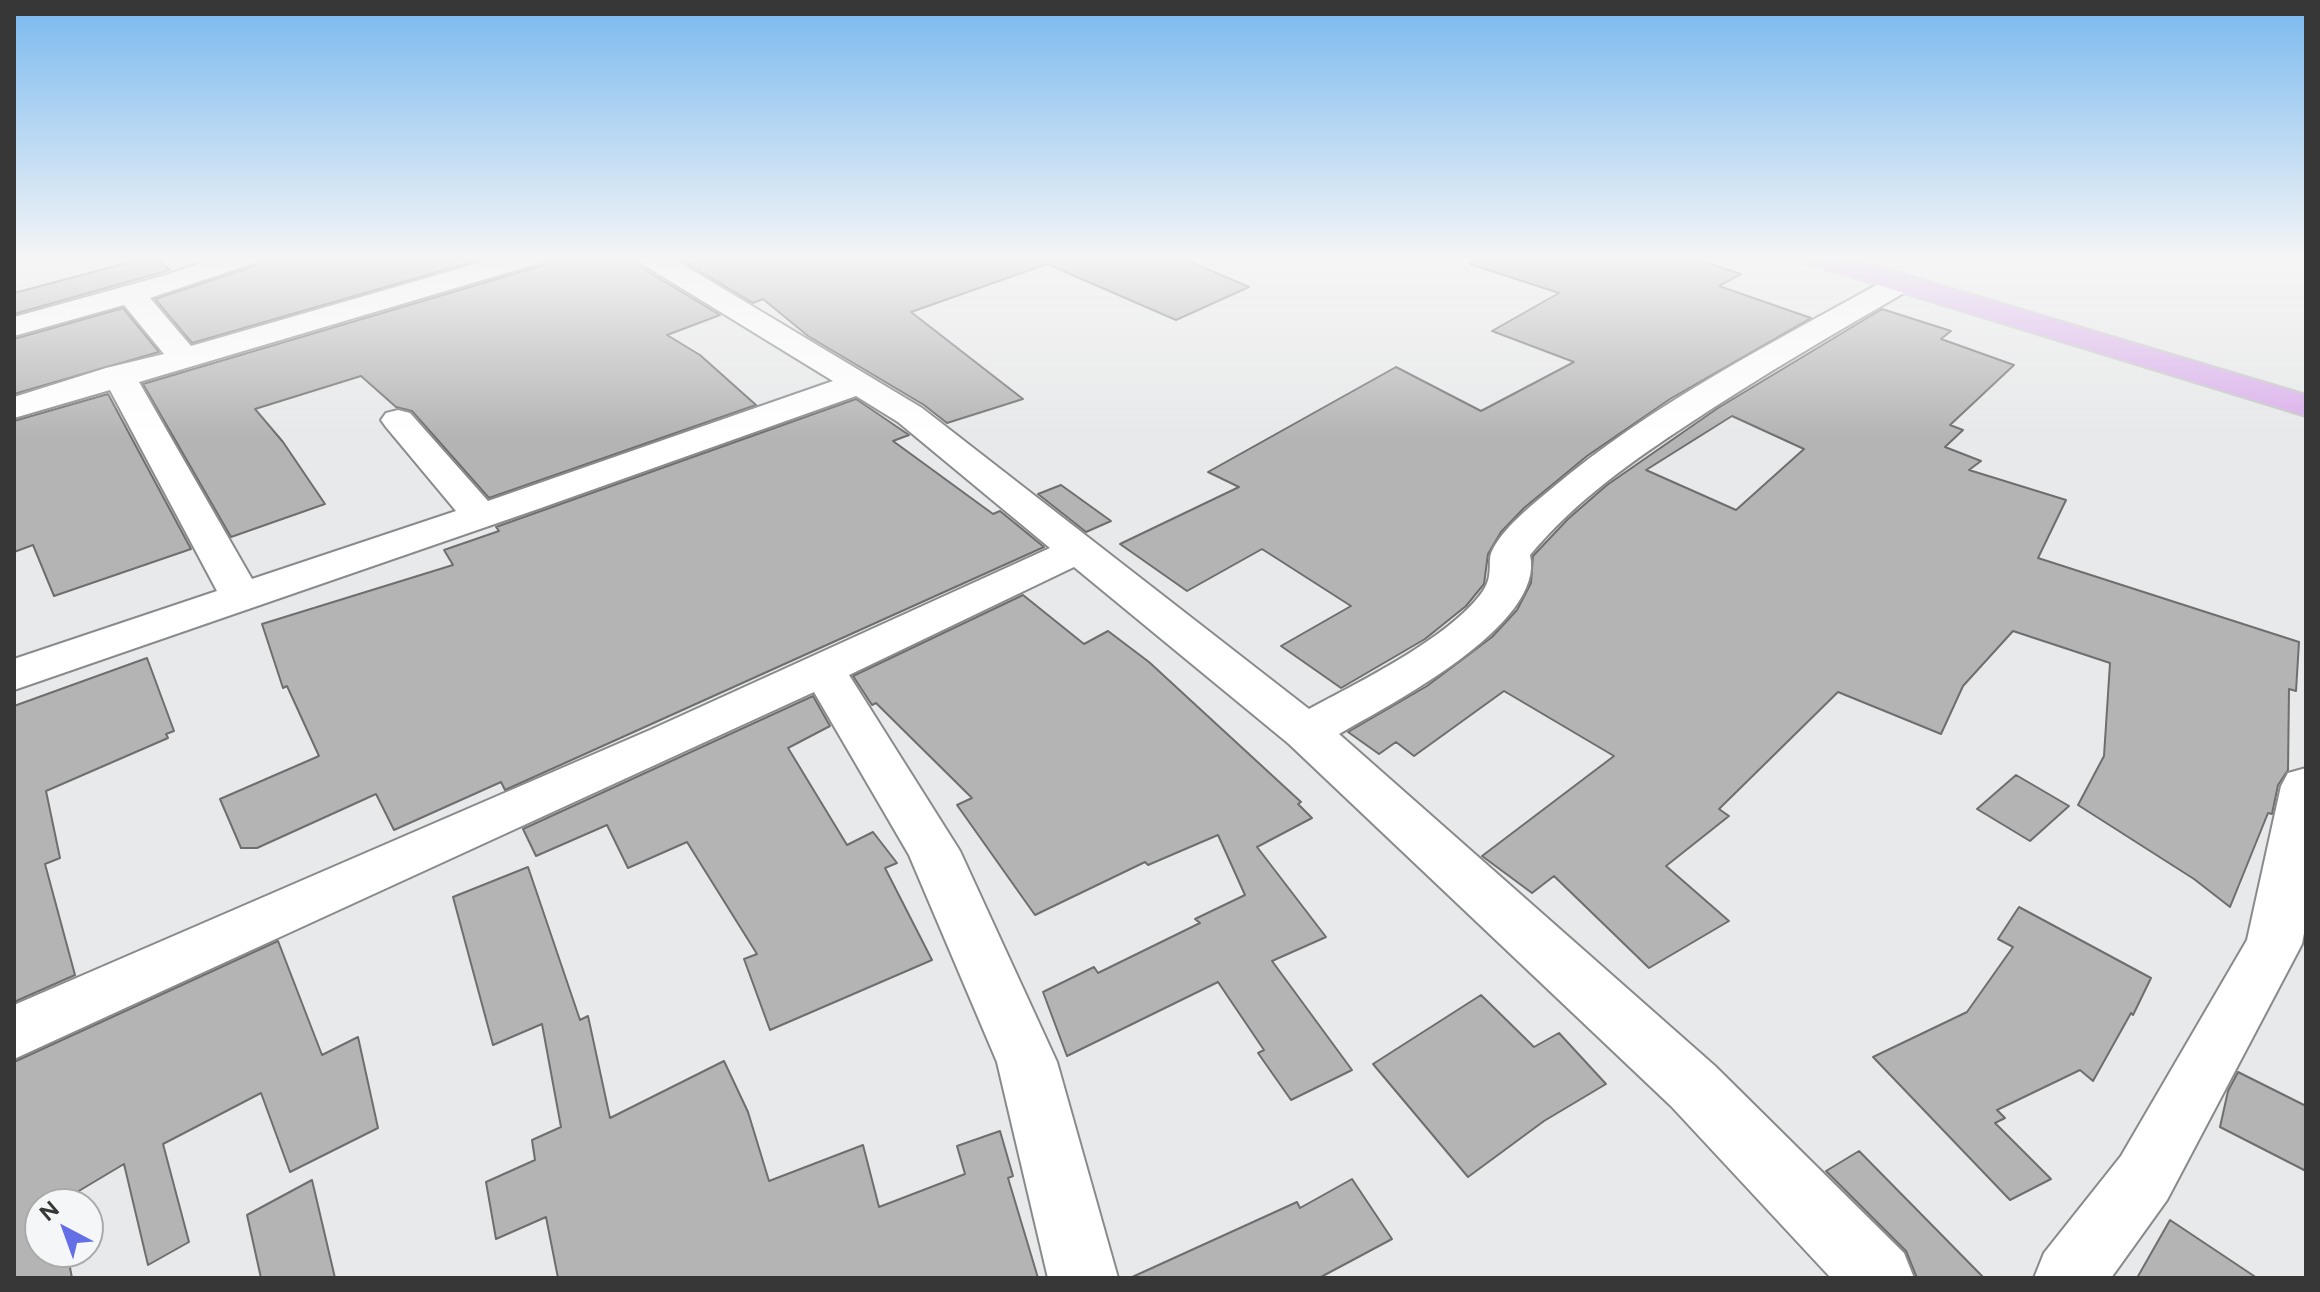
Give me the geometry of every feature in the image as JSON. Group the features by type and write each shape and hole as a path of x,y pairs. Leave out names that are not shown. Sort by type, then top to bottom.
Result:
{"main road":[{"path":"2007,316 2306,406"},
{"path":"2067,316 2306,385"}],"street":[{"path":"14,327 52,316"},
{"path":"149,316 184,358"},
{"path":"14,408 327,316"},
{"path":"749,316 910,415 1306,732 1693,1086 1879,1278"},
{"path":"1306,732 1431,658 1467,632 1496,605 1513,574 1510,554 1548,508 1583,479 1709,394 1843,316"},
{"path":"118,375 241,596"},
{"path":"14,675 859,383"},
{"path":"398,420 481,516"},
{"path":"14,1033 667,742 1080,549"},
{"path":"823,669 934,851 1027,1062 1083,1278"},
{"path":"2069,1278 2144,1178 2274,944 2306,786"}],"building":[{"path":"94,316 130,316 159,352 14,394 14,339"},
{"path":"170,316 284,316 192,343"},
{"path":"371,316 717,316 667,335 700,355 756,405 489,498 412,411 396,407 361,376 255,409 283,442 325,504 231,537 143,384"},
{"path":"784,316 917,316 1023,399 947,423 924,405 808,336"},
{"path":"1518,316 1811,318 1670,399 1587,456 1524,508 1501,532 1488,554 1484,584 1466,606 1425,639 1341,688 1281,646 1351,606 1262,549 1187,591 1120,544 1239,487 1208,472 1396,367 1481,411 1574,362 1492,331"},
{"path":"1870,316 1905,316 1951,331 1941,339 2014,365 1950,425 1963,430 1945,447 1981,461 1969,470 2066,500 2038,558 2299,642 2296,691 2289,689 2288,770 2278,785 2272,814 2268,813 2230,907 2194,879 2078,805 2104,756 2110,663 2013,631 1963,686 1941,734 1838,692 1719,809 1729,816 1666,866 1729,921 1649,968 1554,876 1532,893 1482,856 1614,756 1504,691 1414,756 1396,742 1379,754 1348,732 1427,686 1492,637 1517,610 1531,583 1533,556 1568,519 1607,485 1718,408","holes":["1732,416 1804,449 1736,510 1646,470"]},
{"path":"108,394 191,549 54,596 33,545 14,552 14,421"},
{"path":"856,399 909,435 893,441 993,514 1000,511 1044,547 505,790 501,782 394,830 376,794 257,848 241,848 220,799 319,756 287,686 283,688 262,624 453,565 444,550 499,531 496,527"},
{"path":"1061,485 1111,521 1086,532 1038,494"},
{"path":"1023,595 1084,644 1108,631 1149,662 1301,802 1298,804 1312,818 1257,847 1326,937 1272,961 1352,1070 1291,1100 1258,1053 1264,1050 1218,982 1067,1056 1043,992 1094,967 1098,973 1200,923 1195,919 1245,895 1218,835 1148,865 1145,862 1035,915 957,805 972,798 876,703 872,705 853,676"},
{"path":"147,658 174,731 166,734 168,738 46,791 60,858 45,864 75,975 14,1002 14,706"},
{"path":"813,696 830,726 788,748 847,845 873,832 897,863 885,868 932,960 770,1030 744,959 757,954 687,842 628,868 607,825 536,856 523,829"},
{"path":"2016,775 2069,806 2030,841 1977,809"},
{"path":"528,867 580,1020 588,1016 610,1118 724,1061 748,1112 769,1181 863,1145 879,1207 965,1174 957,1146 1000,1131 1013,1176 1008,1178 1038,1278 558,1278 546,1217 496,1239 486,1182 535,1160 532,1140 561,1127 542,1024 493,1045 453,897"},
{"path":"2019,907 2151,978 2133,1015 2131,1013 2093,1081 2080,1070 1997,1110 2005,1118 1995,1123 2051,1179 2010,1200 1873,1057 1967,1012 2013,947 1998,939"},
{"path":"278,941 322,1055 358,1037 378,1128 290,1172 261,1093 163,1144 189,1242 148,1265 124,1164 84,1188 24,1188 24,1268 70,1268 72,1278 14,1278 14,1062"},
{"path":"1481,995 1534,1047 1559,1033 1606,1084 1544,1121 1468,1177 1373,1064"},
{"path":"2238,1072 2306,1106 2306,1171 2220,1127 2228,1091"},
{"path":"1859,1151 1984,1278 1917,1278 1906,1251 1826,1171"},
{"path":"1352,1179 1392,1239 1319,1278 1130,1278 1297,1202 1300,1208"},
{"path":"312,1180 335,1278 261,1278 247,1215"},
{"path":"2170,1220 2257,1278 2137,1278"}]}
